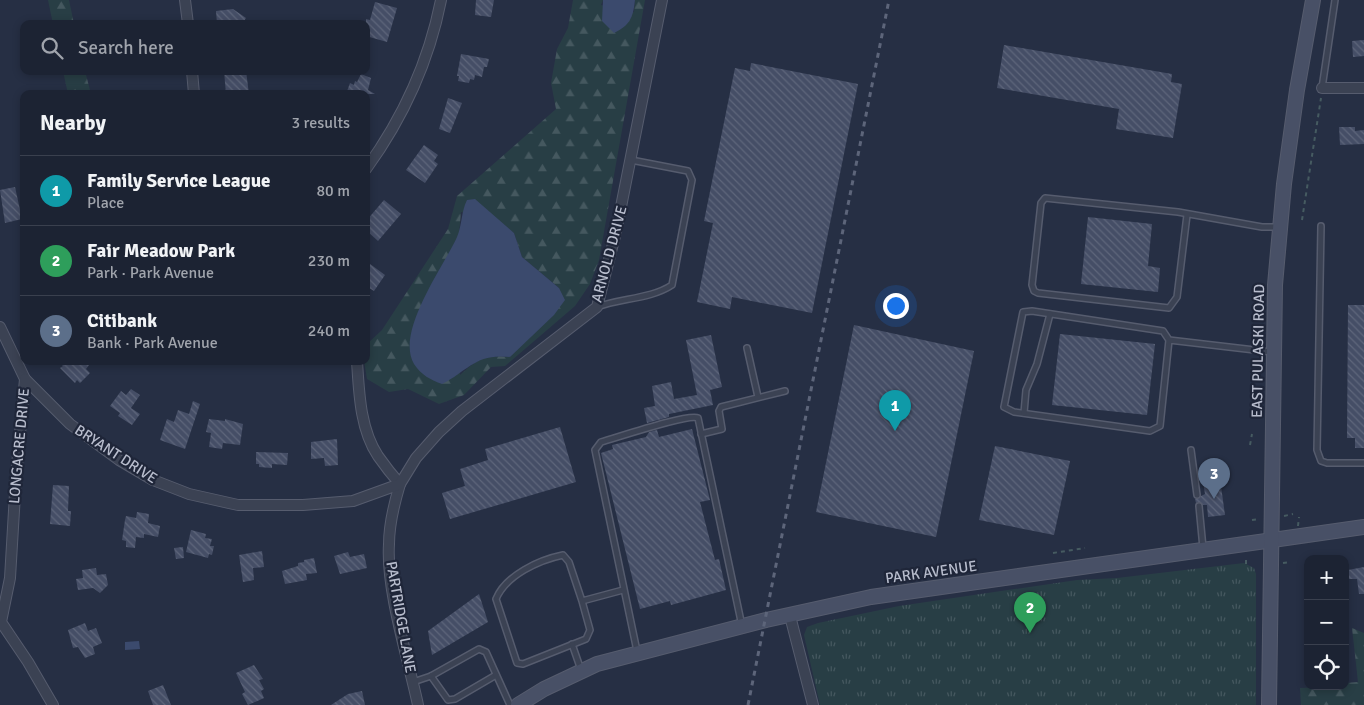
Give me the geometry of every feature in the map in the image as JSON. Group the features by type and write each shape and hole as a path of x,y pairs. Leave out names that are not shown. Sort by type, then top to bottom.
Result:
{"main road":[{"name":"EAST PULASKI ROAD","path":"1269,705 1273,352 1280,227 1297,90 1312,0"},
{"name":"PARK AVENUE","path":"518,705 544,689 597,664 742,626 871,597 1364,527"}],"street":[{"path":"185,0 188,20"},
{"path":"370,163 382,147 413,90 434,37 441,0"},
{"name":"ARNOLD DRIVE","path":"400,484 416,458 439,432 462,411 597,307 616,232 662,0"},
{"path":"192,75 194,90"},
{"path":"1322,88 1364,88"},
{"name":"LONGACRE DRIVE","path":"0,327 25,379 18,442 10,578 0,622 28,662 53,705"},
{"path":"356,365 360,398 368,436 377,455 400,484"},
{"name":"BRYANT DRIVE","path":"25,379 70,424 120,460 153,480 189,494 238,505 293,506 353,501 400,484"},
{"name":"PARTRIDGE LANE","path":"400,484 392,514 389,553 391,578 418,705"},
{"path":"790,616 813,705"}],"lane":[{"path":"1322,88 1335,0"},
{"path":"597,307 619,299 662,292 672,285 692,180 688,172 631,160"},
{"path":"1187,215 1177,297 1169,308 1161,309 1034,291 1032,285 1040,212 1045,198 1178,212 1262,227 1280,227"},
{"path":"1321,226 1318,450 1321,461 1328,463 1364,463"},
{"path":"1032,311 1163,331 1170,340 1160,426 1150,431 1024,413 1004,407 1023,312 1032,311"},
{"path":"1024,413 1026,390 1037,364 1050,314"},
{"path":"1170,340 1273,352"},
{"path":"747,348 758,398"},
{"path":"701,434 722,429 719,411 721,407 785,390"},
{"path":"637,653 595,450 597,446 624,435 693,417 698,418 742,626"},
{"path":"1192,450 1197,496"},
{"path":"1199,506 1204,550"},
{"path":"563,555 569,562 582,602 590,630 586,639 523,664 517,663 496,599 504,585 518,574 563,555"},
{"path":"582,602 623,590"},
{"path":"572,644 581,672"},
{"path":"413,682 431,676 479,649 486,652 510,705"},
{"path":"431,676 448,700 496,675"}],"path":[{"path":"1302,220 1322,88"},
{"path":"1250,445 1252,434"},
{"path":"1053,553 1085,548"},
{"path":"925,573 971,566"}],"green space":[{"path":"48,0 69,0 73,20 52,20"},
{"path":"573,0 603,0 601,5 634,12 635,0 645,0 599,260 590,284 575,306 505,366 491,367 464,395 439,404 408,389 389,392 367,379 365,365 370,365 370,341 382,330 448,229 457,196 556,109 551,83 557,49 568,28","holes":["461,212 499,221 514,233 522,257 559,288 510,357 494,356 482,359 460,375 450,252 459,234"]},
{"path":"64,75 86,75 90,90 67,90"},
{"path":"1244,563 1254,568 1256,574 1256,705 820,705 804,635 807,627 818,623 899,606 1077,580 1117,578"},
{"path":"1352,628 1364,633 1364,705 1301,705 1300,688 1304,688 1304,690 1349,690 1349,683 1358,682"}],"water":[{"path":"603,0 635,0 630,20 624,27 614,33 602,21"},
{"path":"475,199 514,233 522,257 559,288 565,300 554,315 510,357 498,356 481,360 442,384 426,377 414,364 410,351 411,335 424,299 457,237 467,200"},
{"path":"139,641 140,649 125,650 125,642"}],"building":[{"path":"476,0 494,0 491,17 475,15"},
{"path":"375,2 397,8 387,42 370,37 370,20"},
{"path":"233,9 246,18 245,20 217,20 216,11"},
{"path":"1364,40 1364,56 1353,57 1352,41"},
{"path":"1004,45 1172,74 1171,82 1182,84 1173,138 1116,129 1119,109 997,88"},
{"path":"461,54 489,59 487,67 484,67 482,77 475,75 474,80 470,79 469,83 458,81 459,76 457,76"},
{"path":"751,63 858,84 812,313 732,297 730,309 697,302 713,223 704,221 735,68 750,71"},
{"path":"224,75 247,75 248,90 226,90"},
{"path":"360,75 371,78 368,90 347,90 350,83 354,85 355,81 357,82"},
{"path":"448,98 462,103 450,133 439,129"},
{"path":"1339,127 1355,127 1355,131 1364,130 1364,144 1340,145"},
{"path":"424,145 438,155 434,161 438,164 425,183 406,170"},
{"path":"15,187 20,219 5,223 0,190"},
{"path":"384,200 401,214 378,241 370,234 370,216"},
{"path":"1088,217 1152,224 1148,266 1160,268 1158,292 1081,284"},
{"path":"370,264 385,275 374,291 370,288"},
{"path":"1348,305 1364,305 1364,448 1355,448 1355,438 1347,438"},
{"path":"854,325 974,351 936,537 816,512"},
{"path":"1060,334 1155,344 1147,415 1052,405"},
{"path":"711,335 722,387 710,390 713,405 669,414 669,417 647,423 644,408 655,406 652,386 671,382 674,399 697,395 686,340"},
{"path":"89,365 86,369 90,373 80,383 77,380 75,383 60,368 63,366"},
{"path":"131,389 140,395 131,408 140,414 132,425 118,416 120,413 110,406 121,391 126,395"},
{"path":"193,401 200,404 185,449 160,440 167,419 174,422 178,410 189,414"},
{"path":"209,419 225,421 225,419 243,424 240,445 223,443 222,449 209,447 211,433 206,432"},
{"path":"560,427 576,482 450,519 442,493 465,486 460,469 488,460 485,449"},
{"path":"692,429 710,500 700,502 715,560 719,559 726,590 671,605 670,601 640,609 601,453 613,449 612,445 646,437 649,432 657,430 659,437"},
{"path":"337,439 338,465 325,466 324,458 311,459 311,442"},
{"path":"995,446 1070,461 1054,535 979,520"},
{"path":"256,452 288,453 287,465 272,464 272,468 259,467 259,464 256,464"},
{"path":"1220,479 1225,515 1208,517 1207,505 1199,502 1196,503 1195,499 1205,494 1203,482"},
{"path":"53,485 69,486 68,511 71,511 70,526 50,524"},
{"path":"137,512 149,514 148,523 160,526 158,537 144,534 144,538 136,537 135,548 126,547 126,541 122,540 126,516 136,518"},
{"path":"191,530 206,534 205,538 212,539 210,546 214,546 212,555 209,554 208,558 186,552"},
{"path":"183,547 184,558 176,559 174,548"},
{"path":"262,551 264,567 253,568 254,580 243,582 239,555"},
{"path":"348,552 350,557 364,554 367,568 340,574 334,556"},
{"path":"314,558 317,573 306,574 307,580 285,584 282,571 298,566 298,563 304,562 304,560"},
{"path":"1364,567 1364,594 1359,594 1357,579 1349,579 1349,570"},
{"path":"96,568 97,575 106,574 108,585 100,593 93,588 78,590 76,579 83,578 82,570"},
{"path":"479,594 488,622 432,655 428,631"},
{"path":"85,623 88,631 96,628 102,643 93,647 95,654 85,658 78,647 73,648 68,630"},
{"path":"254,665 263,679 259,680 264,689 261,691 264,698 248,705 242,694 245,692 236,673"},
{"path":"163,685 171,705 153,705 148,691"},
{"path":"362,691 365,705 331,705 348,694"}],"railway":[{"path":"748,705 889,0"}],"place":[{"name":"Family Service League","path":"895,431"},
{"name":"Citibank","path":"1214,499"},
{"name":"Fair Meadow Park","path":"1030,633"}]}
